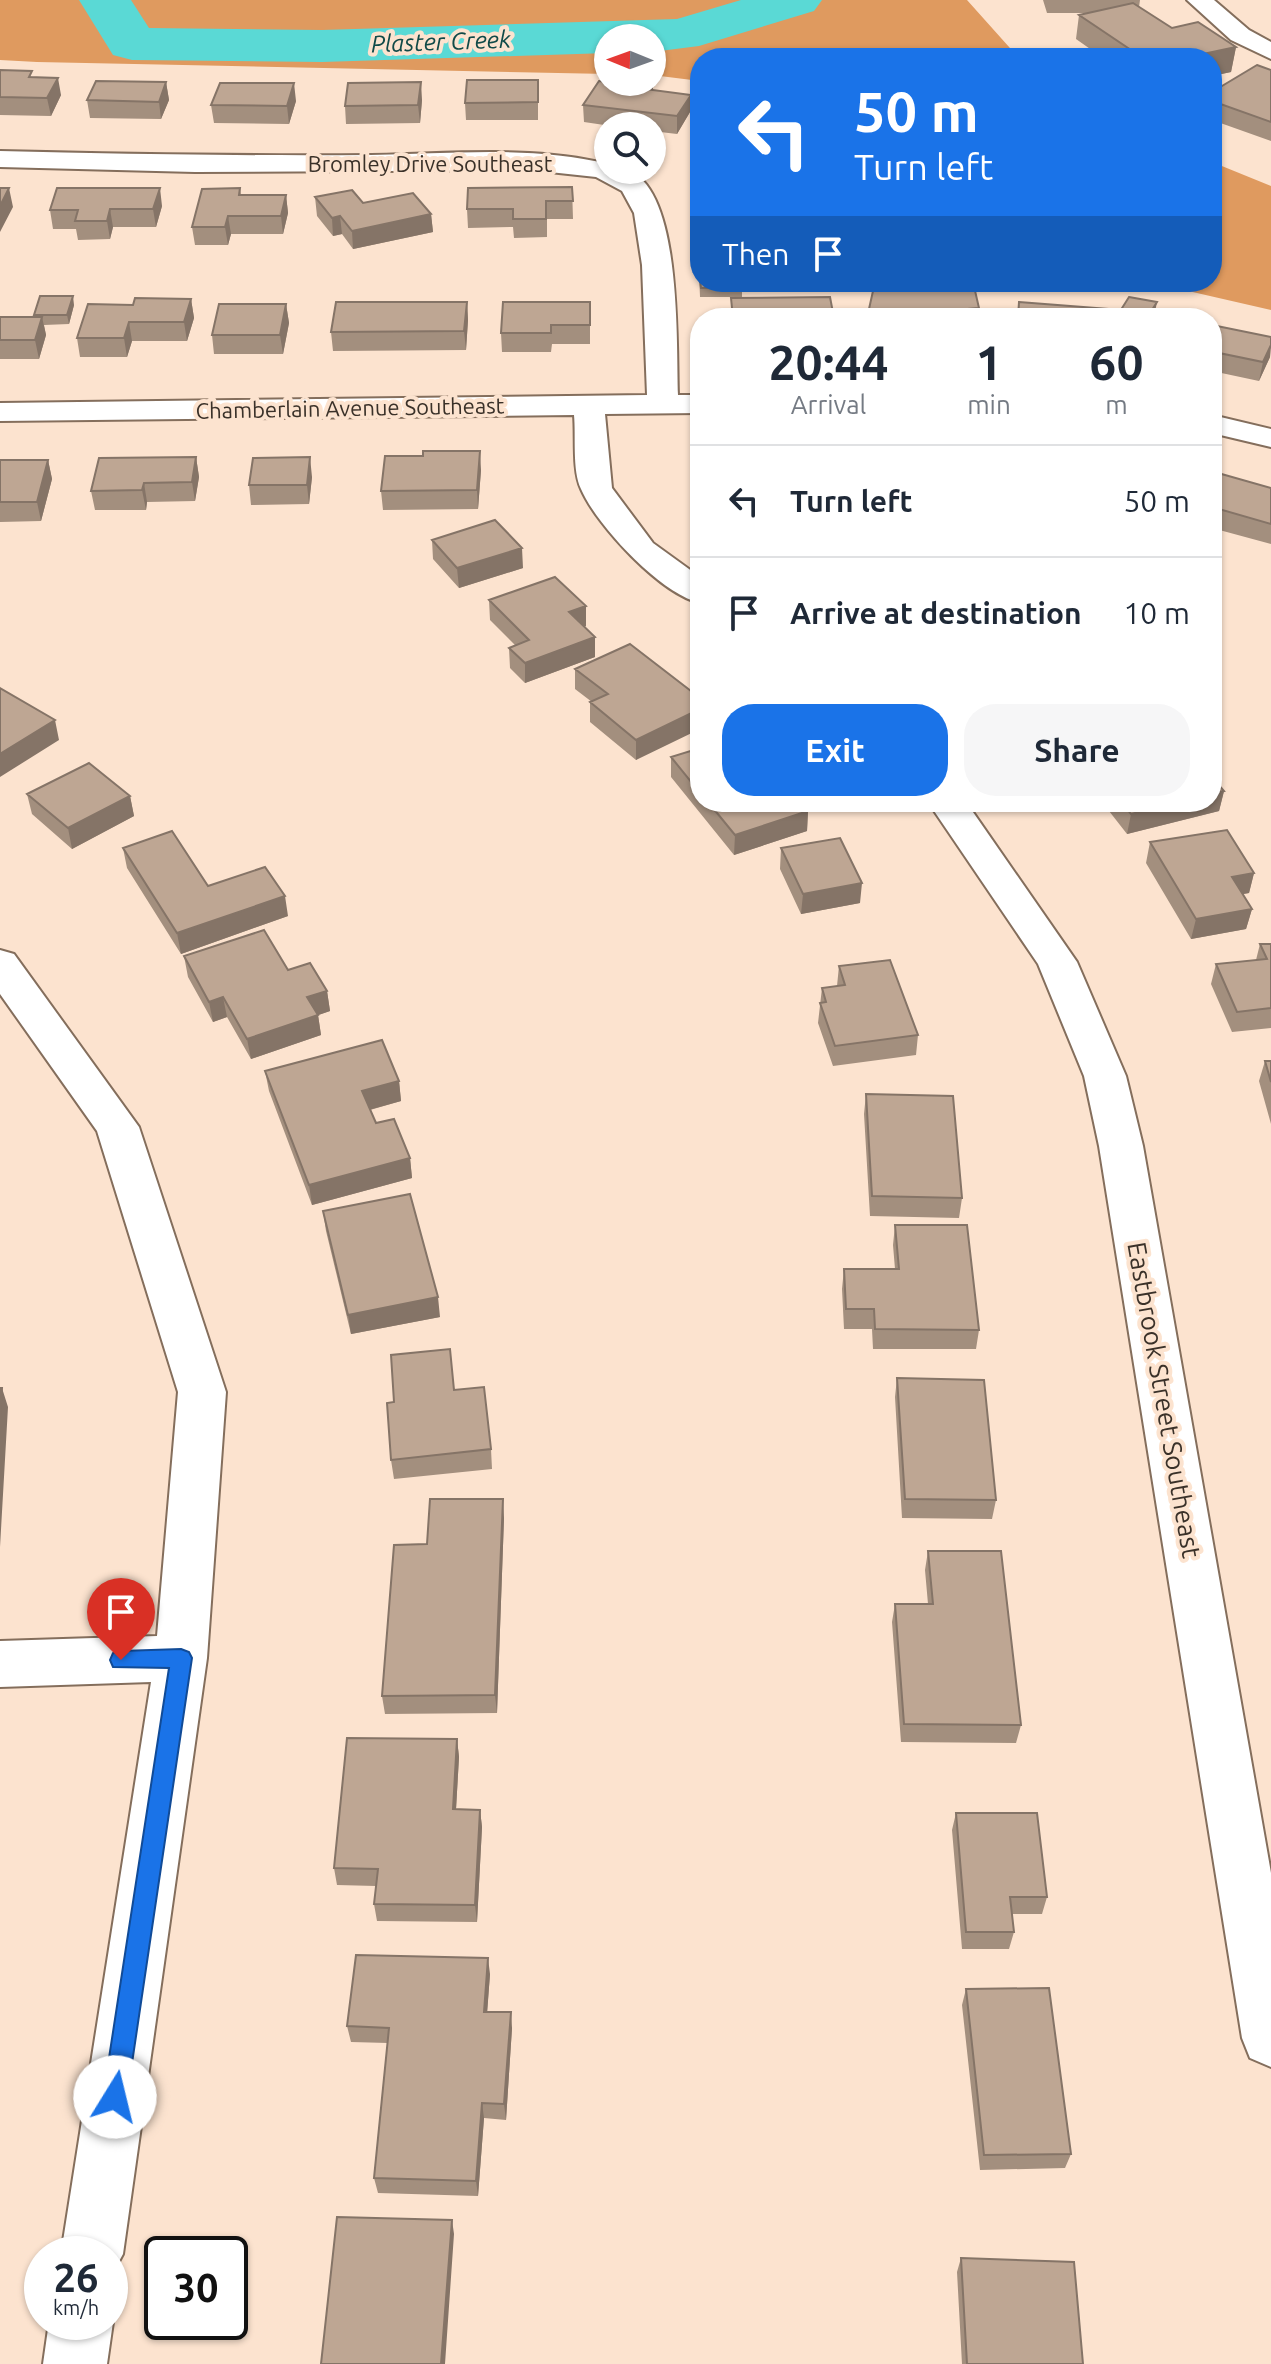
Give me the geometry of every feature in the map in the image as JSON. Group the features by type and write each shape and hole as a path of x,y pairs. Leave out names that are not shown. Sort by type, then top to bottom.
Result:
{"street":[{"path":"1199,0 1240,35 1271,52"},
{"name":"Bromley Drive Southeast","path":"0,159 195,164 531,162 582,166 615,176 640,194 651,224 663,405"},
{"name":"Chamberlain Avenue Southeast","path":"0,412 690,404"},
{"path":"589,405 596,488 641,550 690,586"},
{"path":"1222,426 1271,438"},
{"name":"Eastbrook Street Southeast","path":"954,812 1057,962 1105,1076 1121,1146 1271,2038"},
{"path":"0,964 117,1127 202,1392 181,1658 95,2236"},
{"path":"0,1664 181,1658"},
{"path":"75,2364 78,2340"}],"shaded area":[{"path":"0,0 967,0 1010,48 690,48 690,80 666,77 666,24 594,24 594,74 0,60"},
{"path":"1222,166 1271,186 1271,310 1193,292 1222,292"}],"building":[{"path":"1133,3 1172,28 1198,22 1236,47 1222,50 1128,48 1079,15"},
{"path":"1257,65 1271,70 1271,122 1222,105 1222,86"},
{"path":"0,70 32,71 29,77 58,78 47,98 0,97"},
{"path":"467,80 538,80 538,102 465,103"},
{"path":"96,81 166,82 159,102 87,100"},
{"path":"421,82 418,105 345,106 348,83"},
{"path":"220,83 294,83 287,106 211,105"},
{"path":"594,88 594,96 666,96 666,92 690,95 677,116 666,115 666,112 583,105"},
{"path":"572,187 573,201 546,201 546,219 513,219 513,209 467,209 468,188"},
{"path":"0,188 9,188 0,206"},
{"path":"57,188 160,188 153,209 110,209 107,221 75,221 78,210 50,210"},
{"path":"240,188 239,195 286,195 281,216 228,216 225,227 192,227 202,189"},
{"path":"352,190 363,203 413,193 431,214 352,231 340,216 332,218 315,197"},
{"path":"873,292 975,292 979,308 869,308"},
{"path":"40,296 73,296 67,315 34,315"},
{"path":"830,297 832,308 732,308 731,298"},
{"path":"1129,297 1157,302 1153,308 1122,308"},
{"path":"135,298 191,299 184,322 129,322 124,338 77,338 88,304 133,305"},
{"path":"336,302 467,302 464,331 331,332"},
{"path":"503,302 590,302 590,325 551,325 551,333 501,333"},
{"path":"1019,302 1095,308 1019,308"},
{"path":"219,304 286,304 280,335 212,335"},
{"path":"0,317 42,317 35,340 0,340"},
{"path":"1222,327 1271,337 1271,345 1263,362 1222,354"},
{"path":"423,451 480,451 477,490 381,491 385,456 423,456"},
{"path":"196,457 192,482 144,483 142,490 91,491 99,458"},
{"path":"310,457 307,485 249,485 253,458"},
{"path":"0,460 48,460 37,502 0,502"},
{"path":"1222,474 1271,488 1271,524 1222,510"},
{"path":"495,520 522,548 457,568 432,540"},
{"path":"555,577 586,606 569,612 595,637 525,663 509,648 529,640 489,600"},
{"path":"630,644 690,690 690,714 636,740 590,702 608,694 575,669"},
{"path":"0,688 55,720 0,754"},
{"path":"690,751 690,781 671,757"},
{"path":"89,763 130,796 68,828 27,794"},
{"path":"716,812 805,812 735,835"},
{"path":"1227,830 1254,873 1232,877 1252,909 1196,919 1150,842"},
{"path":"172,831 208,886 265,867 285,896 177,933 123,848"},
{"path":"840,838 862,883 803,894 781,848"},
{"path":"264,930 288,970 310,963 327,991 307,997 318,1015 247,1039 223,997 209,1002 184,956"},
{"path":"1260,944 1271,944 1271,1008 1237,1012 1216,964 1267,959"},
{"path":"890,960 918,1035 835,1046 820,1003 826,1002 822,988 845,985 839,966"},
{"path":"382,1040 399,1081 362,1091 376,1123 394,1119 410,1158 309,1185 265,1071"},
{"path":"1265,1061 1271,1061 1271,1082"},
{"path":"866,1094 953,1096 962,1198 872,1196"},
{"path":"410,1194 438,1297 348,1315 323,1211"},
{"path":"895,1225 967,1225 979,1330 875,1329 874,1309 846,1309 844,1269 899,1269"},
{"path":"450,1349 454,1390 484,1387 491,1449 391,1460 387,1403 394,1402 391,1355"},
{"path":"897,1378 984,1380 996,1500 905,1499"},
{"path":"430,1499 503,1499 495,1695 382,1696 394,1545 427,1544"},
{"path":"928,1551 1001,1551 1021,1725 904,1724 895,1604 933,1604"},
{"path":"347,1738 457,1739 453,1809 480,1810 475,1905 374,1904 378,1869 334,1868"},
{"path":"956,1813 1037,1813 1047,1897 1010,1897 1014,1932 966,1932"},
{"path":"356,1955 488,1958 484,2012 511,2012 504,2104 482,2103 476,2181 374,2178 389,2028 347,2026"},
{"path":"1049,1988 1071,2154 984,2155 966,1989"},
{"path":"337,2217 452,2220 441,2364 321,2364"},
{"path":"961,2258 1074,2262 1083,2364 967,2364"}],"waterway":[{"name":"Plaster Creek","path":"105,0 132,44 322,46 680,35 796,0"}],"route":[{"path":"115,2097 181,1658 121,1660"}]}
